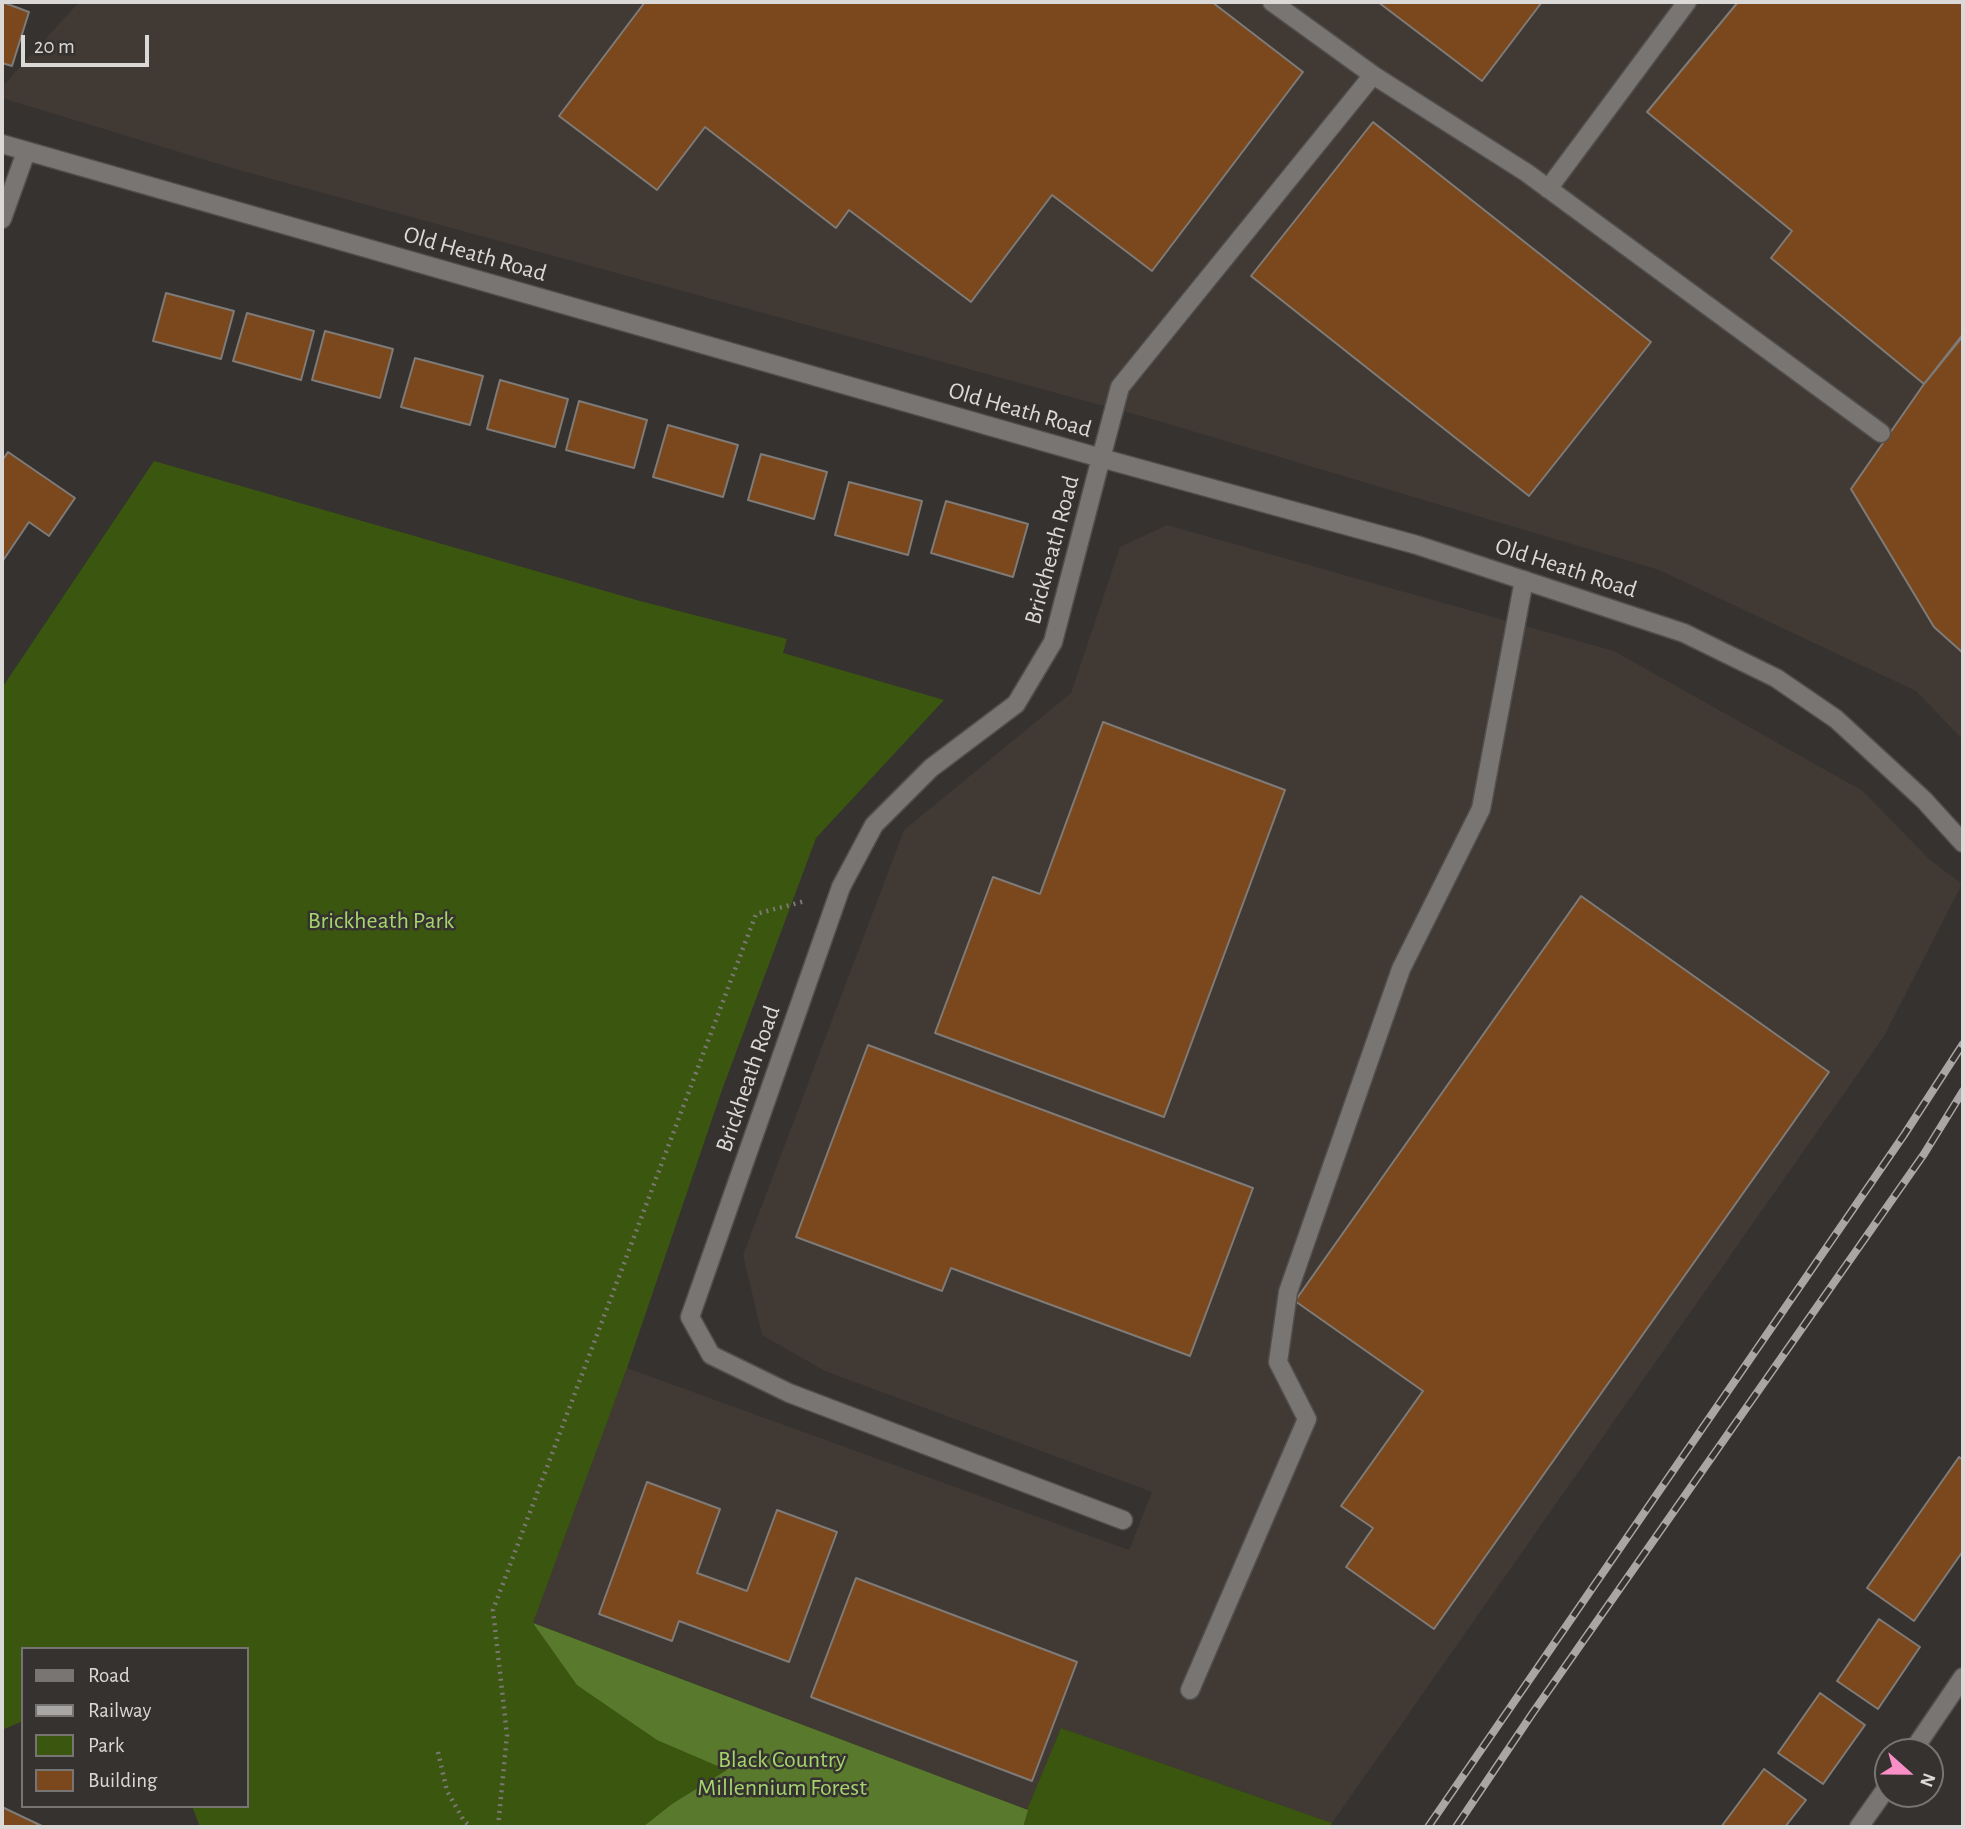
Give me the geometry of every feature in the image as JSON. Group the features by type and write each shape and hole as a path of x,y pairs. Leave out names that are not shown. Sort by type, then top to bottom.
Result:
{"street":[{"path":"1272,2 1373,75 1548,189 1881,433"},
{"path":"1548,189 1687,2"},
{"name":"Brickheath Road","path":"1123,1520 789,1393 711,1355 690,1317 842,887 874,825 931,768 1016,704 1053,642 1120,387 1373,75"},
{"name":"Old Heath Road","path":"2,144 1101,458 1417,545 1684,634 1776,678 1836,719 1924,800 1963,843"},
{"path":"2,219 26,152"},
{"path":"1190,1690 1307,1419 1278,1362 1287,1292 1401,969 1482,809 1524,580"},
{"path":"1922,1738 1963,1677"},
{"path":"1860,1827 1874,1806"}],"path":[{"path":"498,1827 507,1735 493,1610 756,914 791,906 842,887"},
{"path":"438,1752 447,1791 464,1821 471,1827"}],"shaded area":[{"path":"79,2 1963,2 1963,740 1916,691 1659,570 1155,420 235,169 2,98 2,87"},
{"path":"1167,525 1614,651 1863,791 1929,859 1962,884 1883,1038 1332,1823 1061,1728 1028,1810 533,1623 627,1368 1129,1550 1152,1492 825,1371 762,1335 743,1255 904,830 1071,693 1120,547"}],"green space":[{"name":"Brickheath Park","path":"154,461 640,601 787,639 783,653 944,700 816,838 722,1090 627,1368 533,1623 1027,1810 1061,1728 1332,1823 1330,1827 200,1827 193,1808 248,1808 248,1647 21,1647 21,1722 2,1730 2,688"},
{"name":"Black Country Millennium Forest","path":"533,1623 1028,1810 1023,1827 643,1827 672,1804 727,1770 657,1740 577,1685"}],"building":[{"path":"2,2 29,12 12,66 2,63"},
{"path":"645,2 1212,2 1303,72 1152,271 1052,195 971,302 849,210 836,228 705,127 657,190 559,116"},
{"path":"1378,2 1542,2 1482,81"},
{"path":"1738,2 1963,2 1963,336 1924,384 1771,258 1792,231 1647,112"},
{"path":"1373,122 1651,342 1529,496 1251,276"},
{"path":"166,293 234,311 221,359 153,341"},
{"path":"247,313 314,331 301,380 233,361"},
{"path":"325,331 393,349 380,398 312,380"},
{"path":"1963,334 1963,653 1934,627 1851,489 1924,384"},
{"path":"415,358 483,376 470,425 401,407"},
{"path":"500,380 568,399 555,447 487,429"},
{"path":"579,401 647,420 634,468 566,450"},
{"path":"668,425 738,445 723,497 653,477"},
{"path":"8,452 75,498 49,536 29,522 2,562 2,461"},
{"path":"761,454 827,472 814,519 748,500"},
{"path":"849,482 922,501 908,555 835,535"},
{"path":"946,501 1028,524 1013,577 931,553"},
{"path":"1103,722 1285,790 1164,1117 935,1033 993,877 1040,894"},
{"path":"1581,896 1829,1072 1434,1629 1346,1567 1373,1528 1341,1506 1423,1391 1295,1301"},
{"path":"868,1045 1253,1188 1190,1356 951,1268 942,1291 796,1237"},
{"path":"1959,1457 1963,1460 1963,1551 1914,1621 1867,1588"},
{"path":"647,1482 720,1509 697,1573 747,1591 777,1510 837,1532 789,1662 679,1621 672,1641 599,1614"},
{"path":"856,1578 1077,1662 1032,1781 811,1697"},
{"path":"1879,1619 1920,1647 1878,1709 1837,1681"},
{"path":"1820,1693 1865,1725 1823,1784 1778,1753"},
{"path":"1764,1769 1806,1800 1785,1827 1721,1827"},
{"path":"2,1807 44,1827 2,1827"}],"railway":[{"path":"1428,1827 1904,1135 1963,1044"},
{"path":"1456,1827 1532,1714 1924,1154 1963,1091"}]}
